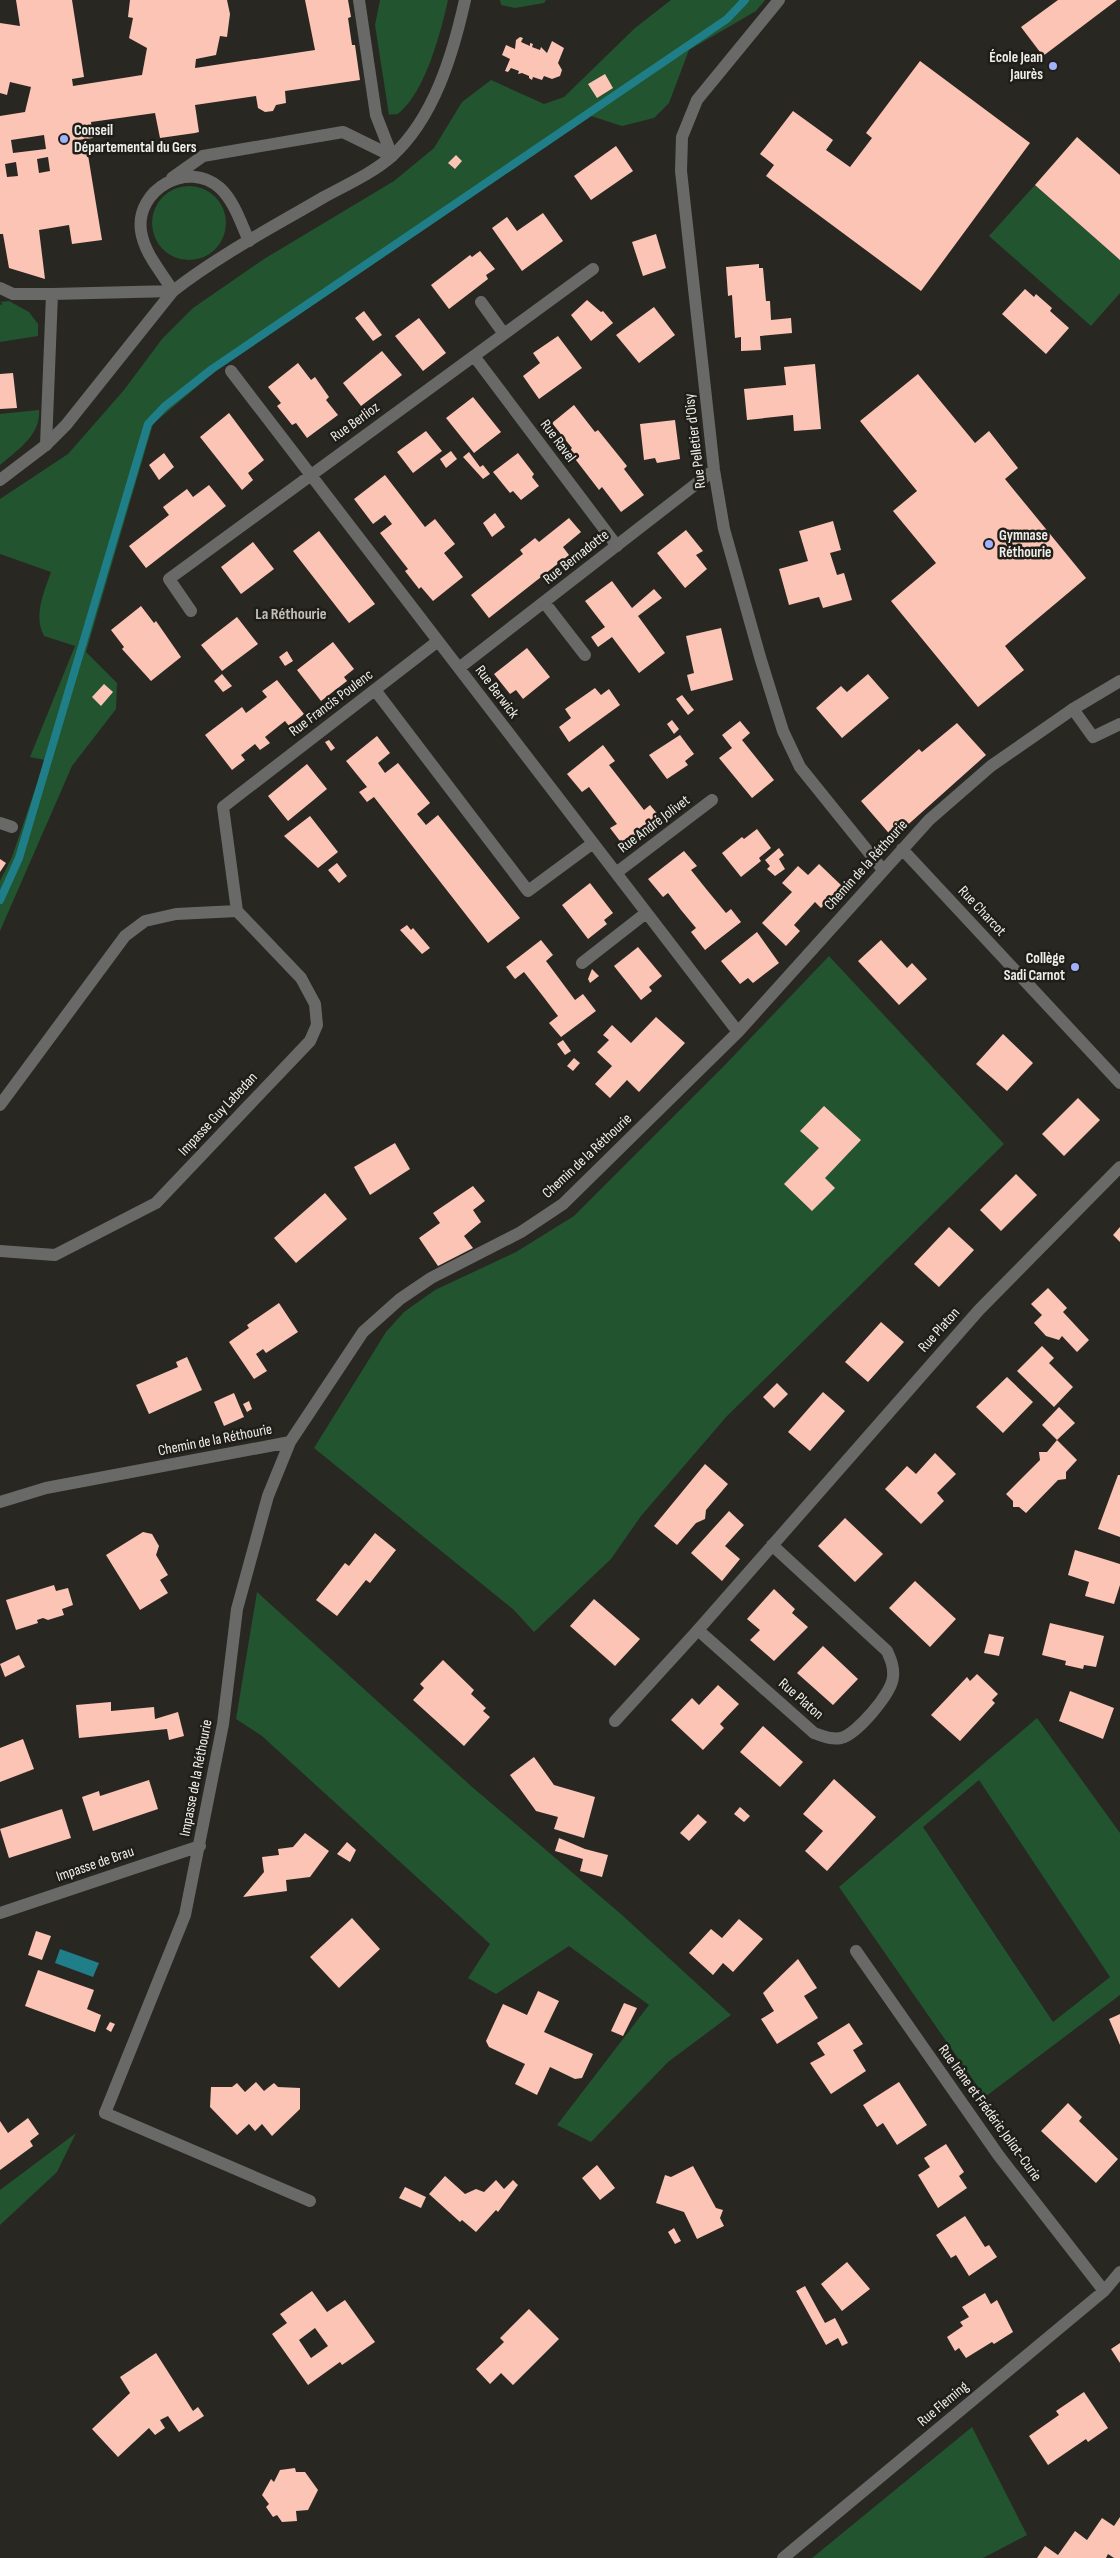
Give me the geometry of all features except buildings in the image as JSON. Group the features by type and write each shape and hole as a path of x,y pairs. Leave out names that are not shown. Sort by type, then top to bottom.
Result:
{"street":[{"path":"359,0 376,115 392,156"},
{"path":"0,480 46,445 112,370 173,292 192,276 392,156 418,126 434,94 458,32 465,0"},
{"name":"Rue Pelletier d'Oisy","path":"779,0 697,100 682,137 681,171 714,470 724,529 783,731 800,767 883,870"},
{"path":"173,292 146,248 141,230 142,211 151,194 203,156 343,132 392,156"},
{"path":"166,182 183,177 193,177 202,178 219,187 231,201 249,241"},
{"name":"Rue Berlioz","path":"192,611 169,579 594,269"},
{"path":"0,288 13,294 173,292"},
{"path":"46,445 52,294"},
{"path":"481,302 504,334"},
{"name":"Rue Ravel","path":"474,356 617,546"},
{"name":"Rue Berwick","path":"231,371 738,1032"},
{"name":"Rue Bernadotte","path":"459,668 714,470"},
{"path":"544,602 585,655"},
{"name":"Rue Francis Poulenc","path":"237,912 223,807 438,641"},
{"name":"Chemin de la Réthourie","path":"0,1502 46,1488 290,1442 362,1332 400,1300 431,1278 521,1232 563,1204 738,1032 929,820 991,766 1073,709 1120,681"},
{"path":"375,690 528,891 593,843"},
{"path":"1073,709 1093,737 1120,724"},
{"name":"Rue André Jolivet","path":"616,873 712,800"},
{"name":"Rue Charcot","path":"902,849 1120,1083"},
{"path":"0,1105 125,936 145,921 176,914 237,912"},
{"name":"Impasse Guy Labedan","path":"0,1251 55,1255 156,1203 310,1041 317,1025 315,1004 301,978 237,912"},
{"path":"582,963 646,913"},
{"name":"Rue Platon","path":"772,1545 887,1651 893,1665 893,1679 888,1693 852,1733 840,1738 827,1738 814,1732 698,1630 772,1545 979,1310 1120,1167"},
{"name":"Impasse de la Réthourie","path":"290,1442 268,1496 237,1609 223,1724 185,1915 105,2113 310,2201"},
{"path":"615,1721 698,1630"},
{"name":"Impasse de Brau","path":"0,1913 200,1846"},
{"name":"Rue Irène et Frédéric Joliot-Curie","path":"856,1951 999,2156 1104,2291"},
{"name":"Rue Fleming","path":"783,2558 1104,2291 1120,2272"}],"green space":[{"path":"380,0 448,0 431,61 417,91 399,113 389,115 375,25"},
{"path":"500,0 546,0 544,3 515,8 501,5"},
{"path":"671,0 765,0 756,11 689,50 669,103 654,118 622,126 591,116 213,373 153,424 86,652 117,683 116,709 72,766 0,931 0,881 12,857 45,760 30,757 75,646 44,636 41,628 39,620 41,604 51,572 0,554 0,499 68,454 124,390 162,339 193,308 264,259 394,181 434,148 462,102 491,80 544,104 564,97 635,28"},
{"path":"1035,185 1120,260 1120,293 1091,326 989,236"},
{"path":"189,186 210,192 220,202 226,223 220,244 210,254 189,260 168,254 158,244 152,223 158,202 168,192"},
{"path":"9,301 29,312 38,324 38,336 0,342 0,305 3,304 0,302"},
{"path":"39,410 39,419 32,434 20,448 0,465 0,414"},
{"path":"829,956 1004,1144 727,1416 641,1516 611,1559 534,1632 514,1610 314,1448 386,1332 404,1312 435,1290 516,1252 574,1216 724,1066"},
{"path":"257,1592 471,1786 622,1915 731,2015 668,2062 591,2142 557,2125 649,2005 569,1946 496,1994 468,1978 490,1944 262,1736 236,1719"},
{"path":"1037,1718 1120,1833 1120,1995 985,2097 839,1887","holes":["979,1780 1110,1977 1053,2022 923,1827"]},
{"path":"76,2133 57,2172 0,2225 0,2190"},
{"path":"972,2427 1027,2535 983,2558 812,2558"}],"water":[{"path":"60,1949 99,1963 93,1977 55,1963"}],"waterway":[{"path":"0,900 19,858 148,424 164,407 212,369 727,19 745,0"}],"place":[{"name":"École Jean Jaurès","path":"1053,66"},
{"name":"Conseil Départemental du Gers","path":"64,139"},
{"name":"Gymnase Réthourie","path":"989,544"},
{"name":"Collège Sadi Carnot","path":"1075,967"}],"district":[{"name":"La Réthourie","path":"291,614"}]}
